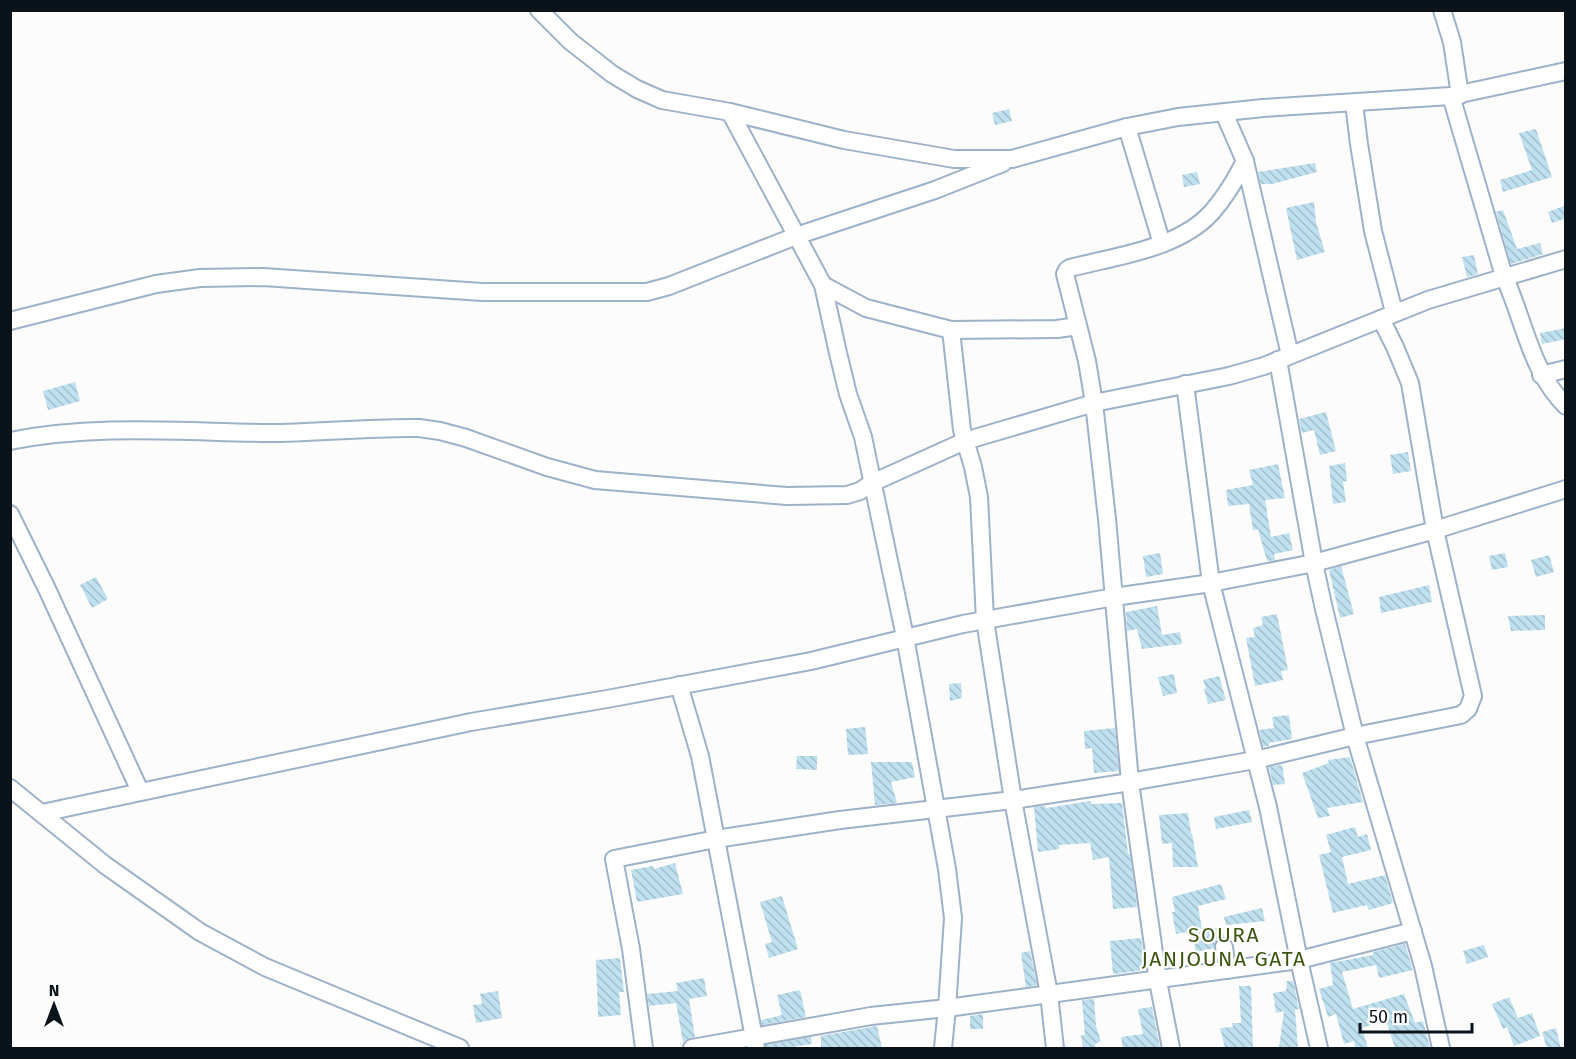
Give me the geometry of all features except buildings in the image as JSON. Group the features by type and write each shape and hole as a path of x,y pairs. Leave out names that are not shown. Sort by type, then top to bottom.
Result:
{"street":[{"path":"539,10 590,57 637,89 662,100 730,112 855,142 954,159 1012,159"},
{"path":"1442,10 1452,42 1455,95 1504,276 1541,375 1566,406"},
{"path":"10,321 156,284 200,278 263,277 482,292 647,292 669,286 795,236 935,190 1012,159 1127,127 1178,117 1455,95 1566,71"},
{"path":"644,1048 631,949 614,859 716,839 1013,800 1130,782 1255,759 1461,715 1468,709 1473,696 1435,530 1410,383 1387,315 1354,103"},
{"path":"730,112 823,285 838,353 863,437 905,637 947,869 953,918 943,1048"},
{"path":"1224,113 1245,161 1284,357 1314,563 1355,736 1413,931 1441,1048"},
{"path":"1127,127 1162,244"},
{"path":"1171,1048 1158,981 1130,782 1094,403 1065,274 1066,270 1162,244 1184,234 1211,213 1233,184 1245,161"},
{"path":"10,441 102,430 285,433 419,428 457,436 547,467 595,480 787,496 847,495 965,441 1094,403 1229,376 1284,357 1387,315 1504,276 1566,260"},
{"path":"823,285 866,308 951,330 1047,329 1078,326"},
{"path":"951,330 965,441 979,497 986,620 1013,800 1048,994 1055,1048"},
{"path":"1541,375 1566,369"},
{"path":"1185,384 1211,583 1268,807 1319,1048"},
{"path":"42,813 471,722 851,652 905,637 986,620 1114,597 1211,583 1314,563 1435,530 1566,489"},
{"path":"10,514 140,791"},
{"path":"679,685 700,756 755,1043"},
{"path":"10,788 105,865 200,932 265,967 460,1048"},
{"path":"692,1048 755,1043 871,1016 1158,981 1299,960 1413,931"},
{"path":"1224,947 1227,970"}],"district":[{"name":"SOURA JANJOUNA GATA","path":"1224,947"}]}
